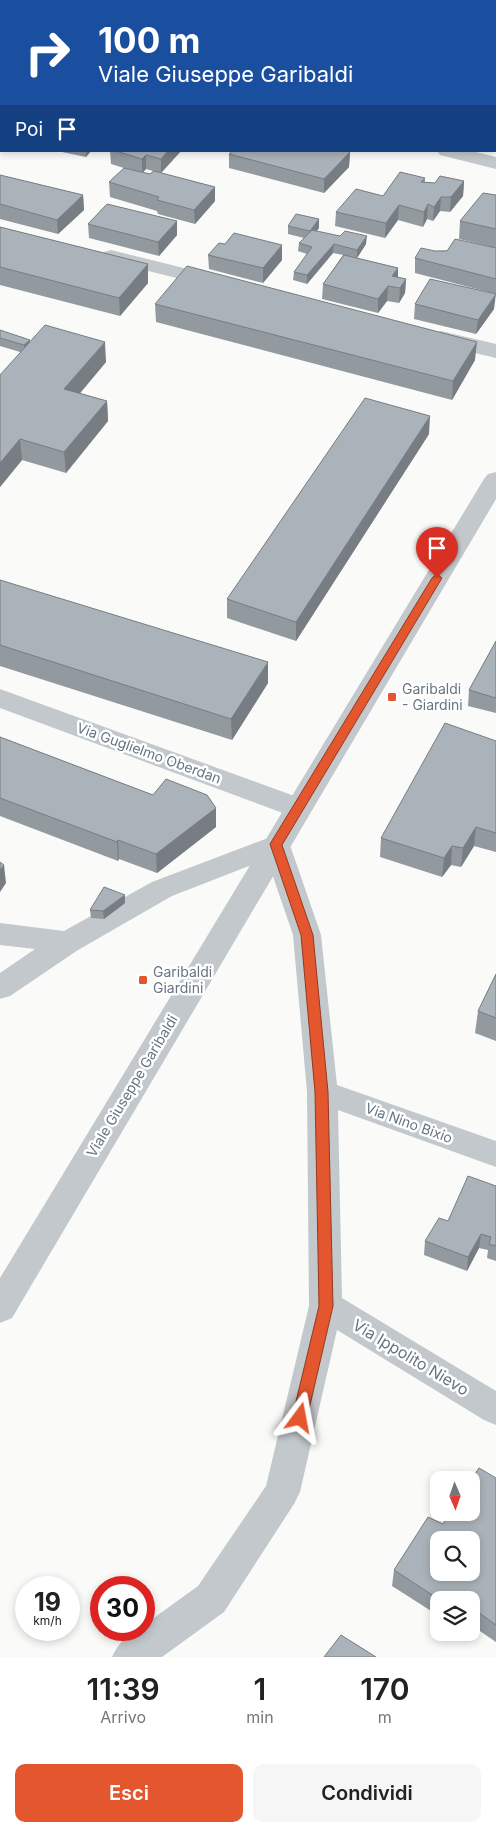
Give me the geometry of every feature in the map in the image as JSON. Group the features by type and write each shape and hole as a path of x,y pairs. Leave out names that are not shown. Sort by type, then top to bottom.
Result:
{"street":[{"path":"451,152 496,163"},
{"path":"95,252 238,288"},
{"path":"420,332 496,351"},
{"name":"Viale Giuseppe Garibaldi","path":"0,1308 496,479"},
{"name":"Via Guglielmo Oberdan","path":"0,698 298,808"},
{"path":"0,988 68,942 162,889 276,844 307,935 322,1092 326,1306 282,1492 211,1599 131,1657"},
{"path":"0,934 68,942"},
{"name":"Via Nino Bixio","path":"322,1092 496,1154"},
{"name":"Via Ippolito Nievo","path":"326,1306 496,1409"}],"building":[{"path":"119,152 167,152 161,159 146,155 142,159"},
{"path":"231,152 350,152 324,179 229,154"},
{"path":"124,168 150,174 154,171 215,187 194,210 157,200 159,197 109,182"},
{"path":"400,172 425,178 421,182 435,183 440,176 464,181 451,197 441,197 434,207 428,204 424,212 399,205 386,223 336,212 356,189 383,196"},
{"path":"0,175 83,195 57,220 0,204"},
{"path":"483,193 496,195 496,229 460,221"},
{"path":"107,204 177,221 158,242 88,224"},
{"path":"296,214 319,219 310,231 288,226"},
{"path":"0,227 148,264 119,298 0,267"},
{"path":"312,230 340,236 345,231 367,236 357,250 334,244 307,275 294,272 312,247 299,243"},
{"path":"234,233 282,245 263,268 208,255 219,243 225,244"},
{"path":"455,239 496,248 496,279 415,258 421,248 447,251"},
{"path":"344,255 398,268 392,276 406,279 400,288 388,286 378,299 323,284"},
{"path":"187,266 477,342 453,381 155,304"},
{"path":"430,279 496,294 478,320 415,304"},
{"path":"45,325 105,342 64,389 107,401 64,452 20,439 0,463 0,375"},
{"path":"0,330 30,340 24,345 0,338"},
{"path":"365,398 430,416 296,622 227,599"},
{"path":"0,580 268,662 231,719 0,645"},
{"path":"496,641 496,698 469,690"},
{"path":"445,723 496,741 496,833 476,827 463,848 452,846 444,858 381,838"},
{"path":"0,737 153,795 166,779 207,795 216,808 156,854 118,840 117,842 0,798"},
{"path":"0,862 4,865 0,870"},
{"path":"104,887 125,895 103,911 90,910"},
{"path":"496,974 496,1018 478,1011"},
{"path":"468,1176 496,1186 496,1246 489,1244 491,1237 481,1234 468,1257 425,1241 439,1218 448,1221"},
{"path":"479,1468 496,1478 496,1625 480,1613 480,1591 430,1591 430,1593 394,1570 428,1517 430,1521 443,1524 445,1521 480,1521 480,1471 477,1471"},
{"path":"341,1635 376,1657 324,1657"}],"place":[{"name":"Garibaldi - Giardini","path":"392,697"},
{"name":"Garibaldi Giardini","path":"143,980"}],"route":[{"path":"300,1418 326,1306 322,1092 307,935 276,844 437,578"}]}
